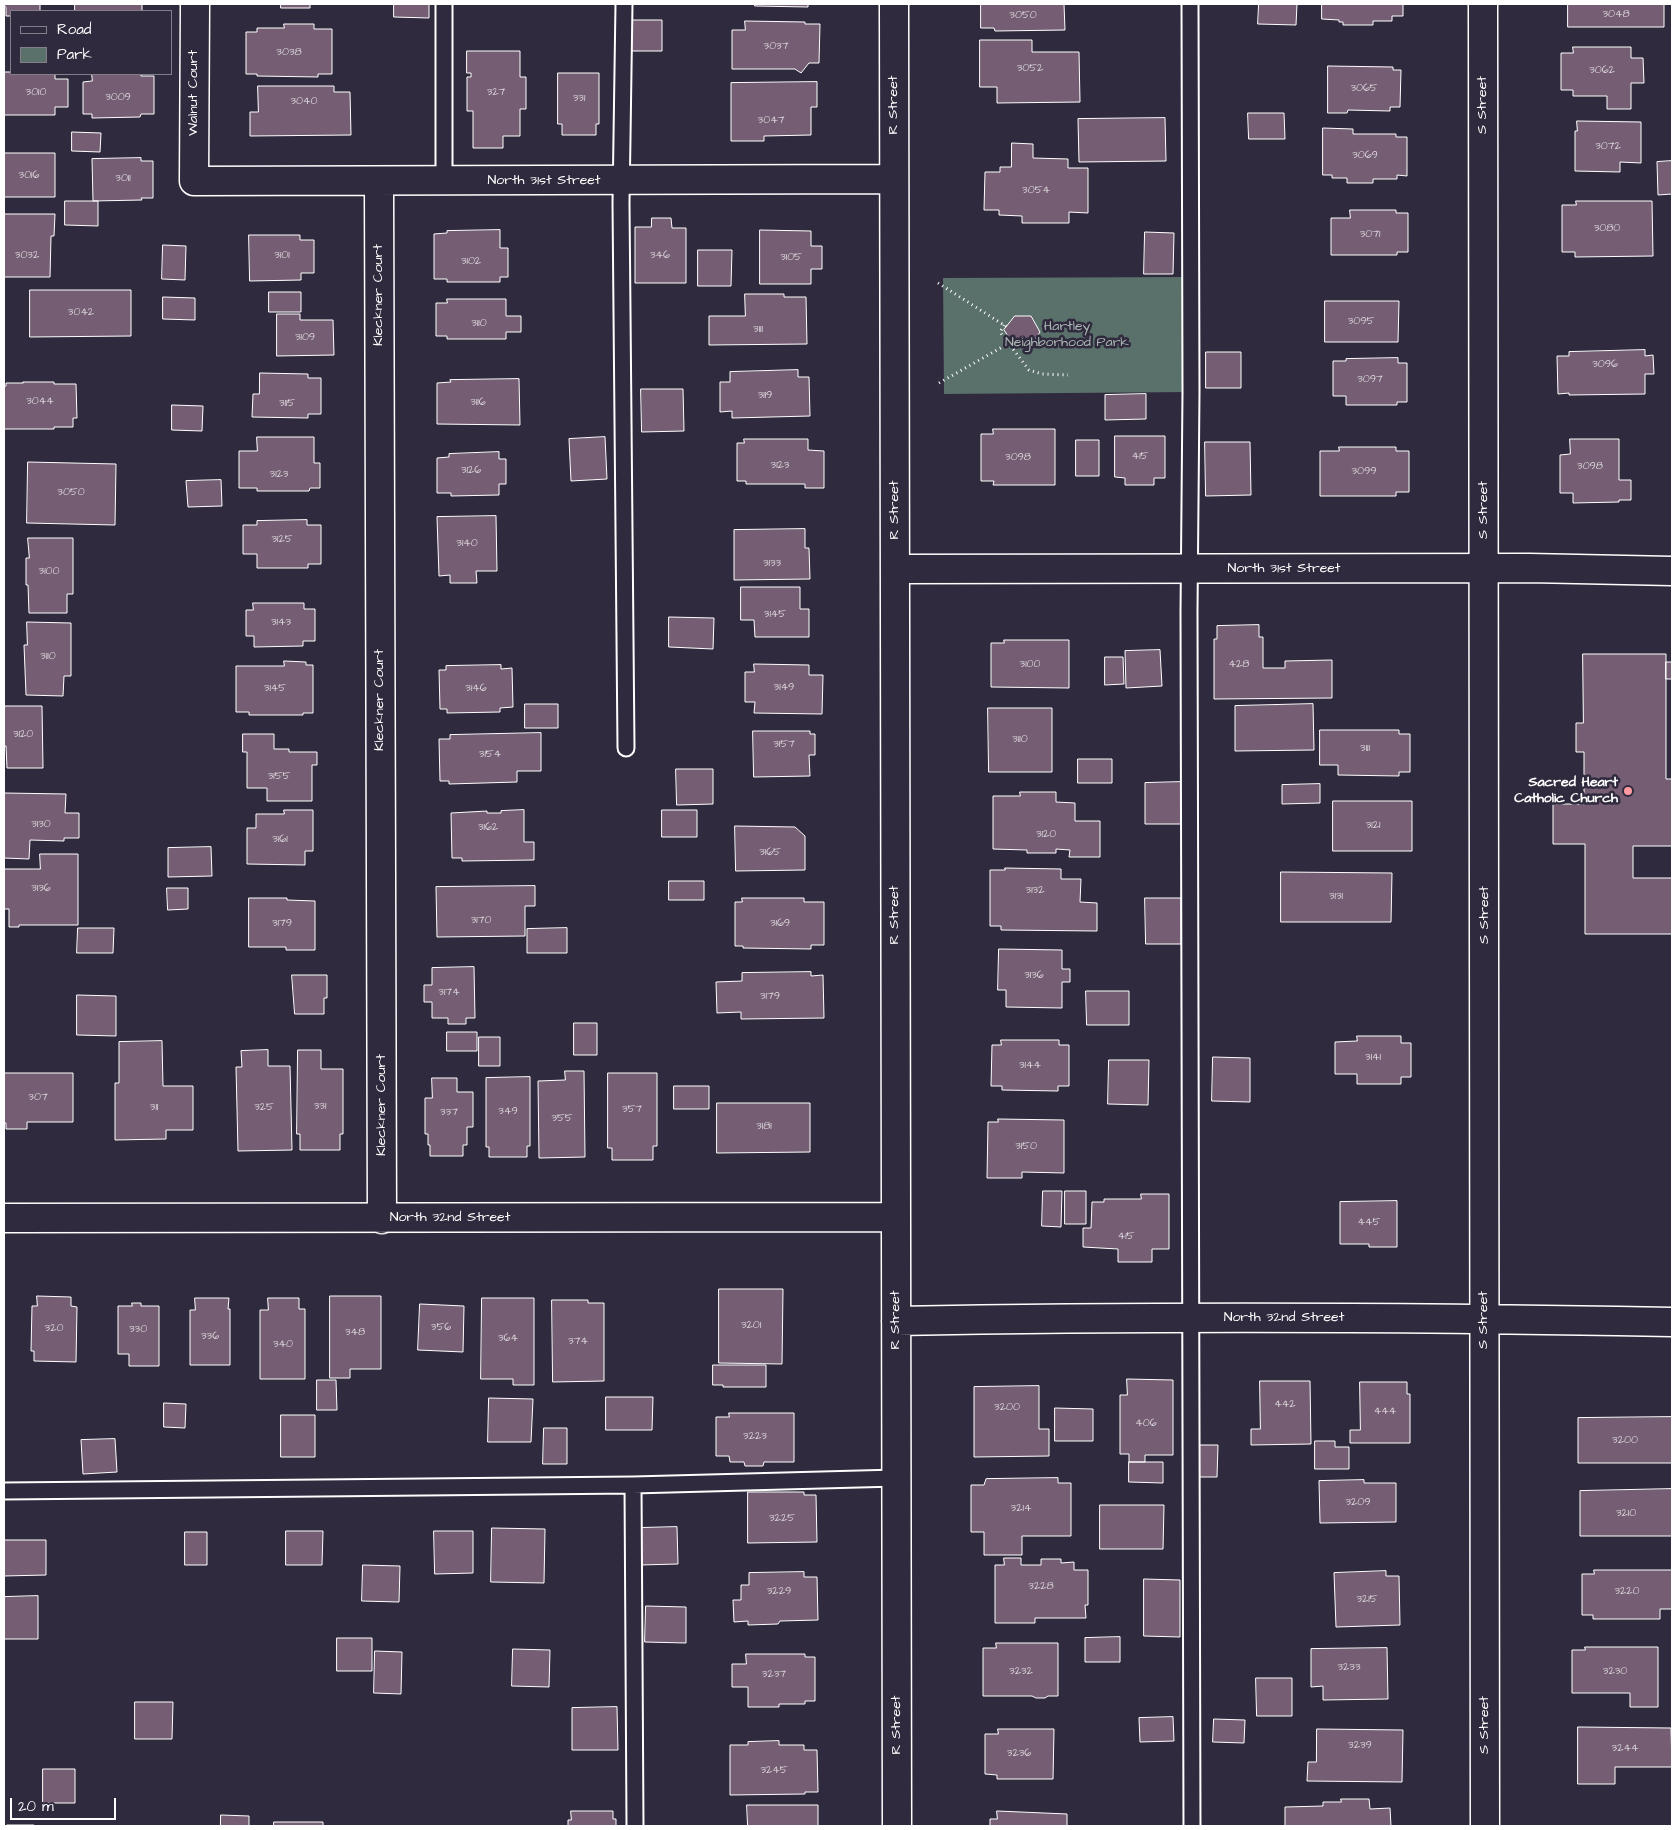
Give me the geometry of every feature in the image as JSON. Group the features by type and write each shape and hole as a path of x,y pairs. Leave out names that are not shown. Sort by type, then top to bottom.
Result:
{"street":[{"name":"Walnut Court","path":"194,4 194,181"},
{"name":"R Street","path":"894,4 897,1826"},
{"name":"S Street","path":"1483,4 1485,1826"},
{"name":"North 31st Street","path":"194,181 379,182 894,179"},
{"name":"Kleckner Court","path":"379,182 382,1219"},
{"name":"North 31st Street","path":"895,569 1484,568 1672,571"},
{"name":"North 32nd Street","path":"4,1218 896,1217"},
{"name":"North 32nd Street","path":"896,1321 1191,1318 1672,1322"}],"lane":[{"path":"444,4 444,181"},
{"path":"624,4 621,181 626,748"},
{"path":"1190,4 1192,392 1189,569 1192,1826"},
{"path":"4,1491 634,1485 897,1478"},
{"path":"634,1485 635,1826"}],"path":[{"path":"938,283 1005,326 1000,332 1030,370 1042,374 1068,375"},
{"path":"938,383 1010,343"}],"green space":[{"name":"Hartley Neighborhood Park","path":"1191,277 1191,392 944,394 943,278"}],"building":[{"path":"4,4 40,4 40,10 10,10 10,16 6,16"},
{"path":"75,4 142,4 142,10 75,10"},
{"path":"281,4 310,4 310,8 281,8"},
{"path":"394,4 429,4 429,18 394,17"},
{"path":"755,4 808,4 808,7 755,6"},
{"path":"981,4 1064,4 1065,30 995,31 994,28 981,28"},
{"path":"1259,4 1297,4 1296,25 1258,24"},
{"path":"1322,4 1403,4 1403,16 1392,16 1392,21 1373,21 1373,25 1343,25 1343,22 1339,22 1339,20 1322,19"},
{"path":"1568,4 1664,4 1664,27 1568,27"},
{"path":"631,20 662,20 662,51 631,51"},
{"path":"745,21 820,24 819,63 809,63 801,73 795,69 732,69 732,30 745,30"},
{"path":"284,24 314,24 314,29 332,29 332,74 318,74 318,77 257,76 257,74 246,74 246,32 257,32 257,28 284,28"},
{"path":"980,40 1032,40 1032,52 1079,52 1080,102 997,103 997,87 980,87"},
{"path":"1573,47 1631,47 1631,58 1643,58 1644,83 1631,83 1631,109 1607,109 1607,96 1573,96 1573,90 1561,90 1561,53 1573,53"},
{"path":"467,51 520,51 520,77 526,77 526,109 520,109 520,136 503,136 503,148 473,148 473,111 467,111 467,77 471,77 471,73 467,73"},
{"path":"1328,66 1393,67 1393,70 1401,70 1400,107 1390,107 1390,111 1348,110 1347,113 1328,113"},
{"path":"4,72 10,72 10,75 55,75 55,79 68,79 68,107 55,107 55,115 4,115"},
{"path":"558,73 599,73 599,124 596,124 596,135 562,135 562,124 558,124"},
{"path":"92,75 154,76 154,114 141,114 140,117 92,118 92,114 83,114 83,82 92,81"},
{"path":"817,82 817,107 811,107 811,135 764,136 764,141 731,141 731,83"},
{"path":"258,86 334,86 334,92 350,92 351,135 250,136 250,112 258,112"},
{"path":"1248,113 1284,113 1285,139 1249,139"},
{"path":"1165,118 1166,161 1079,162 1078,119"},
{"path":"1577,121 1641,122 1641,163 1620,162 1620,172 1575,171 1575,131 1577,131"},
{"path":"1323,128 1353,129 1353,134 1396,134 1396,137 1407,137 1407,176 1397,175 1397,179 1373,179 1373,183 1347,183 1347,178 1332,178 1332,175 1323,175"},
{"path":"72,132 101,133 100,152 72,151"},
{"path":"1012,143 1033,144 1033,158 1068,159 1068,168 1088,168 1088,213 1069,212 1069,223 1022,223 1022,216 999,215 999,210 984,210 985,172 1000,172 1000,167 1011,167"},
{"path":"4,153 55,153 55,197 4,197"},
{"path":"141,158 141,161 153,161 153,198 93,201 92,159"},
{"path":"1672,161 1672,194 1658,195 1657,162"},
{"path":"65,201 98,201 98,226 65,225"},
{"path":"1576,201 1652,201 1653,256 1575,257 1575,252 1562,252 1562,205 1576,205"},
{"path":"1350,210 1396,210 1396,213 1408,213 1408,252 1397,252 1397,255 1331,255 1331,218 1350,218"},
{"path":"4,214 55,214 54,236 51,236 50,277 4,277"},
{"path":"652,218 671,218 672,228 686,228 686,283 635,283 635,227 651,227"},
{"path":"500,230 500,248 508,248 508,277 500,277 500,282 447,282 447,279 434,279 434,234 447,233 447,231"},
{"path":"760,230 811,231 811,246 822,246 822,269 811,269 811,284 760,284"},
{"path":"1145,232 1174,233 1173,274 1144,274"},
{"path":"249,235 300,235 300,240 314,240 314,273 301,273 301,280 250,281"},
{"path":"163,245 186,246 185,280 162,279"},
{"path":"698,250 732,250 731,286 698,286"},
{"path":"30,290 131,290 131,336 30,337"},
{"path":"269,292 301,292 301,312 269,312"},
{"path":"745,294 784,294 784,297 806,297 807,344 709,345 709,316 745,316"},
{"path":"163,297 195,298 195,320 163,319"},
{"path":"447,299 506,299 506,316 521,316 521,332 506,332 506,339 447,339 447,336 436,336 436,303 447,303"},
{"path":"1325,301 1399,301 1398,342 1325,342"},
{"path":"277,314 300,314 300,320 333,320 334,355 277,356"},
{"path":"1015,316 1031,316 1040,332 1031,345 1014,345 1004,330"},
{"path":"1645,350 1645,356 1653,355 1654,374 1645,374 1645,394 1558,394 1557,356 1569,356 1569,352"},
{"path":"1206,352 1241,352 1241,388 1206,388"},
{"path":"1398,358 1398,363 1407,363 1407,402 1397,402 1397,405 1346,405 1346,396 1333,396 1333,361"},
{"path":"798,370 798,377 809,377 810,416 732,418 732,411 720,412 720,382 730,382 730,372"},
{"path":"260,373 308,374 308,378 321,378 321,414 308,414 308,418 252,417 253,394 259,394"},
{"path":"519,379 520,425 437,424 437,383 451,382 450,380"},
{"path":"6,383 76,384 77,418 73,418 73,427 4,429 4,386 6,386"},
{"path":"641,389 683,389 684,431 642,432"},
{"path":"1146,394 1146,419 1105,420 1105,395"},
{"path":"172,405 203,406 202,431 172,430"},
{"path":"993,429 1055,429 1055,485 993,485 994,481 981,481 981,434 993,434"},
{"path":"1115,436 1165,436 1165,478 1154,478 1154,485 1125,485 1125,478 1115,477"},
{"path":"257,437 314,437 314,463 320,463 320,488 310,488 309,491 257,491 257,488 239,488 239,451 257,451"},
{"path":"605,437 607,479 571,481 569,439"},
{"path":"744,439 808,439 808,450 824,451 824,488 805,488 805,484 746,484 746,481 737,481 737,443 744,443"},
{"path":"1570,439 1619,439 1619,480 1631,480 1631,500 1573,503 1573,493 1560,493 1560,455 1570,454"},
{"path":"1076,440 1099,440 1099,476 1076,476"},
{"path":"1205,442 1250,442 1251,495 1206,496"},
{"path":"1339,447 1396,447 1396,451 1409,451 1409,492 1396,492 1396,496 1320,496 1320,451 1339,451"},
{"path":"499,452 499,459 506,459 506,484 499,484 499,495 451,496 451,493 437,493 437,458 449,457 449,454"},
{"path":"28,462 116,464 115,525 27,523"},
{"path":"221,480 222,506 188,507 186,481"},
{"path":"496,516 497,571 476,571 477,583 450,583 450,575 439,576 437,517"},
{"path":"307,520 307,525 321,525 321,564 308,564 308,568 257,568 257,554 243,554 243,525 257,525 257,521"},
{"path":"805,529 805,548 809,548 810,579 734,580 734,530"},
{"path":"28,538 73,538 73,594 67,594 67,613 29,613 28,585 26,585 26,558 29,558"},
{"path":"741,587 800,587 800,609 809,609 809,637 755,637 754,620 741,620"},
{"path":"253,603 304,603 304,609 315,609 315,641 303,641 303,646 254,647 254,636 246,636 246,610 253,610"},
{"path":"669,617 714,618 713,649 669,647"},
{"path":"27,622 71,623 71,676 64,676 63,696 26,695 24,645 27,645"},
{"path":"1259,625 1259,637 1263,637 1263,668 1285,668 1285,661 1332,660 1332,698 1214,699 1214,639 1217,639 1217,626"},
{"path":"1004,640 1069,640 1069,688 991,687 991,643 1004,643"},
{"path":"1160,650 1162,686 1126,688 1125,651"},
{"name":"Sacred Heart Catholic Church","path":"1583,654 1666,654 1666,779 1672,779 1672,846 1633,846 1633,878 1672,878 1672,934 1585,934 1585,844 1553,844 1553,804 1584,804 1584,752 1576,752 1576,723 1583,723"},
{"path":"1105,657 1123,657 1124,684 1105,685"},
{"path":"284,661 306,662 306,665 313,665 313,713 303,713 303,715 249,715 249,712 236,712 236,666 284,666"},
{"path":"1666,662 1672,662 1672,679 1666,679"},
{"path":"754,664 809,665 809,675 823,675 822,714 754,713 755,702 745,702 745,672 754,672"},
{"path":"501,665 501,669 512,668 513,707 500,708 500,712 447,713 447,709 440,709 439,670 446,670 446,666"},
{"path":"525,704 558,704 558,728 525,728"},
{"path":"1313,704 1314,750 1235,751 1235,706"},
{"path":"5,706 42,706 43,768 7,768 6,746 4,746"},
{"path":"988,708 1052,708 1052,772 989,772"},
{"path":"1320,730 1399,730 1399,734 1410,734 1410,772 1399,772 1399,776 1338,775 1338,765 1320,765"},
{"path":"753,731 810,731 810,734 815,734 815,755 809,755 810,776 754,777"},
{"path":"541,733 541,771 517,771 517,782 449,784 449,781 440,781 439,739 450,739 450,735"},
{"path":"243,734 274,734 274,749 289,749 289,752 317,752 317,765 312,765 312,801 267,801 267,788 247,788 247,752 243,752"},
{"path":"1078,759 1112,759 1112,783 1078,783"},
{"path":"676,769 713,769 713,804 677,805"},
{"path":"1181,782 1181,824 1145,824 1145,783"},
{"path":"1320,784 1320,803 1282,804 1282,785"},
{"path":"1020,792 1056,792 1056,802 1075,803 1075,821 1100,821 1100,857 1069,857 1070,850 1056,849 1056,853 1027,853 1027,850 993,849 993,796 1020,796"},
{"path":"4,793 66,794 65,813 79,813 79,838 64,838 64,841 30,840 29,859 4,858"},
{"path":"1333,801 1412,801 1412,851 1333,851"},
{"path":"284,810 313,810 313,851 305,851 305,865 247,864 247,828 256,828 256,814 284,814"},
{"path":"524,810 524,842 534,842 534,860 462,861 462,858 452,858 451,813 487,811 487,813 501,813 501,811"},
{"path":"662,810 697,810 697,837 662,837"},
{"path":"735,826 795,827 805,836 805,870 736,871"},
{"path":"211,847 212,876 168,877 168,848"},
{"path":"40,854 78,854 78,925 19,925 19,927 9,927 9,909 4,909 4,869 40,869"},
{"path":"1005,868 1061,869 1061,879 1081,879 1080,902 1097,903 1097,931 1001,930 1001,926 990,926 990,870 1005,870"},
{"path":"1281,872 1392,873 1391,922 1281,922"},
{"path":"669,881 704,881 704,900 669,900"},
{"path":"535,886 535,906 525,906 525,936 437,937 436,887"},
{"path":"167,888 188,888 188,909 168,910"},
{"path":"249,898 287,898 287,900 315,901 315,950 286,950 286,947 249,947"},
{"path":"742,898 804,898 804,902 824,902 824,945 811,945 811,949 743,948 743,946 735,946 735,902 742,902"},
{"path":"1145,898 1181,898 1181,944 1146,944"},
{"path":"78,928 114,928 113,953 77,953"},
{"path":"567,928 567,953 527,953 527,929"},
{"path":"999,949 1062,950 1062,969 1070,969 1070,982 1062,982 1062,1008 1006,1007 1006,990 998,990"},
{"path":"474,967 475,1018 466,1018 466,1024 448,1024 448,1018 432,1018 432,1002 424,1002 424,985 432,985 432,968"},
{"path":"811,972 811,976 823,975 824,1018 741,1019 741,1012 717,1013 716,982 742,981 742,973"},
{"path":"292,975 327,975 327,998 324,998 324,1014 295,1014"},
{"path":"1086,991 1129,991 1129,1025 1087,1025"},
{"path":"77,995 116,996 116,1036 77,1035"},
{"path":"574,1023 597,1023 597,1055 574,1055"},
{"path":"447,1032 477,1032 477,1051 447,1051"},
{"path":"1357,1036 1401,1036 1401,1043 1411,1043 1411,1077 1401,1077 1401,1084 1357,1084 1357,1074 1335,1074 1335,1042 1357,1041"},
{"path":"479,1037 500,1037 500,1066 479,1066"},
{"path":"1001,1040 1059,1040 1059,1045 1069,1045 1069,1086 1058,1086 1058,1091 1002,1090 1002,1086 991,1086 992,1045 1001,1045"},
{"path":"162,1041 163,1086 193,1086 193,1130 166,1130 166,1139 115,1140 115,1083 119,1083 119,1042"},
{"path":"268,1050 268,1066 290,1066 292,1150 238,1151 236,1067 242,1067 241,1051"},
{"path":"298,1050 321,1050 321,1069 343,1069 343,1134 340,1134 340,1150 300,1150 300,1134 297,1134"},
{"path":"1213,1057 1250,1058 1250,1102 1212,1101"},
{"path":"1109,1060 1149,1060 1148,1105 1108,1104"},
{"path":"565,1071 584,1071 585,1157 539,1158 538,1081 565,1080"},
{"path":"4,1073 73,1073 73,1122 27,1122 27,1129 6,1129 6,1123 4,1123"},
{"path":"608,1073 657,1073 657,1146 653,1146 653,1160 612,1160 612,1148 608,1148"},
{"path":"530,1077 530,1146 527,1146 527,1157 489,1157 489,1147 486,1147 486,1078"},
{"path":"432,1078 457,1078 457,1092 473,1092 473,1127 467,1127 467,1145 463,1145 463,1156 430,1156 428,1134 425,1134 425,1098 432,1098"},
{"path":"674,1086 709,1086 709,1109 674,1109"},
{"path":"717,1103 810,1103 810,1152 717,1153"},
{"path":"998,1119 1064,1120 1064,1173 1022,1172 1022,1178 987,1178 988,1122 998,1122"},
{"path":"1043,1191 1062,1191 1061,1227 1042,1226"},
{"path":"1065,1191 1086,1191 1086,1224 1065,1224"},
{"path":"1141,1194 1169,1194 1169,1249 1152,1249 1152,1262 1118,1262 1118,1249 1083,1247 1083,1228 1091,1228 1092,1202 1104,1202 1104,1199 1141,1199"},
{"path":"1397,1201 1397,1247 1369,1247 1369,1244 1340,1244 1340,1202"},
{"path":"719,1289 783,1289 782,1364 719,1363"},
{"path":"37,1296 71,1297 71,1306 77,1307 76,1362 34,1361 34,1351 31,1351 32,1306 37,1306"},
{"path":"330,1296 381,1296 381,1369 350,1369 350,1378 330,1378"},
{"path":"195,1298 229,1298 230,1365 190,1365 190,1310 195,1310"},
{"path":"268,1298 299,1298 299,1309 305,1309 305,1379 260,1379 260,1310 268,1310"},
{"path":"482,1298 534,1298 534,1385 513,1385 513,1379 481,1379"},
{"path":"552,1300 588,1300 588,1303 604,1303 604,1381 553,1382"},
{"path":"132,1303 141,1303 141,1306 159,1306 159,1366 129,1366 129,1354 118,1354 118,1306 132,1306"},
{"path":"420,1304 464,1306 463,1352 418,1350"},
{"path":"713,1365 766,1365 766,1387 723,1387 723,1385 713,1385"},
{"path":"1127,1379 1173,1380 1173,1455 1145,1455 1145,1462 1129,1462 1129,1454 1120,1454 1120,1395 1127,1395"},
{"path":"317,1380 336,1380 337,1410 317,1410"},
{"path":"1260,1381 1310,1381 1311,1444 1251,1445 1251,1429 1260,1429"},
{"path":"1360,1382 1407,1382 1407,1394 1410,1394 1410,1443 1350,1443 1350,1430 1360,1430"},
{"path":"1039,1386 1039,1429 1049,1429 1049,1456 974,1457 974,1387"},
{"path":"606,1397 653,1397 652,1430 606,1430"},
{"path":"489,1398 533,1399 531,1442 488,1442"},
{"path":"164,1403 186,1404 185,1428 164,1427"},
{"path":"1055,1408 1093,1409 1093,1441 1055,1441"},
{"path":"729,1413 794,1413 794,1462 764,1462 763,1466 745,1466 744,1462 730,1462 729,1456 716,1456 716,1417 729,1417"},
{"path":"281,1415 315,1415 315,1457 281,1457"},
{"path":"1672,1417 1672,1463 1578,1463 1578,1418"},
{"path":"544,1428 567,1428 567,1464 543,1464"},
{"path":"115,1439 117,1472 83,1474 81,1440"},
{"path":"1315,1441 1335,1441 1335,1447 1349,1447 1349,1469 1315,1469"},
{"path":"1198,1445 1218,1445 1217,1477 1198,1477"},
{"path":"1129,1462 1163,1462 1163,1483 1129,1482"},
{"path":"1058,1478 1058,1483 1071,1483 1071,1536 1022,1536 1022,1555 984,1555 984,1532 971,1532 971,1485 984,1485 986,1479"},
{"path":"1364,1480 1364,1483 1396,1483 1396,1522 1320,1523 1319,1481"},
{"path":"1672,1489 1672,1536 1580,1536 1580,1491"},
{"path":"748,1492 804,1492 804,1495 816,1495 817,1542 748,1543"},
{"path":"1100,1505 1164,1505 1163,1549 1100,1549"},
{"path":"677,1527 678,1564 640,1565 639,1528"},
{"path":"492,1528 545,1529 544,1583 491,1582"},
{"path":"286,1531 323,1531 322,1565 286,1565"},
{"path":"434,1531 473,1531 473,1573 435,1574"},
{"path":"185,1532 207,1532 207,1565 185,1565"},
{"path":"4,1540 46,1540 46,1575 4,1576"},
{"path":"1004,1558 1021,1558 1021,1565 1041,1565 1041,1559 1061,1559 1061,1563 1074,1562 1074,1570 1088,1570 1088,1605 1085,1605 1086,1618 1035,1618 1035,1623 995,1623 995,1565 1004,1565"},
{"path":"363,1565 400,1566 399,1602 362,1601"},
{"path":"1594,1570 1672,1570 1672,1609 1660,1609 1660,1619 1593,1619 1593,1615 1582,1615 1582,1574 1594,1574"},
{"path":"1386,1571 1386,1576 1399,1576 1400,1625 1336,1627 1334,1573"},
{"path":"804,1572 804,1577 817,1577 818,1620 780,1621 778,1624 748,1625 748,1621 734,1622 733,1600 741,1600 741,1585 749,1585 749,1573"},
{"path":"1144,1579 1180,1580 1180,1637 1144,1636"},
{"path":"38,1596 38,1639 4,1639 4,1597"},
{"path":"646,1606 686,1607 686,1643 645,1642"},
{"path":"1120,1637 1120,1662 1085,1662 1085,1638"},
{"path":"337,1638 372,1638 372,1671 337,1671"},
{"path":"996,1643 1058,1643 1058,1696 1036,1698 1032,1696 983,1696 983,1648 996,1648"},
{"path":"1585,1647 1658,1647 1658,1707 1630,1707 1630,1693 1572,1693 1572,1650 1585,1650"},
{"path":"1387,1648 1388,1699 1323,1700 1323,1686 1311,1687 1311,1649"},
{"path":"513,1649 550,1650 549,1687 512,1686"},
{"path":"375,1651 402,1652 401,1694 374,1693"},
{"path":"746,1654 805,1654 805,1657 815,1657 815,1701 805,1701 805,1704 779,1704 779,1707 748,1707 748,1687 732,1687 732,1664 746,1664"},
{"path":"1256,1678 1292,1678 1292,1716 1257,1716"},
{"path":"135,1702 173,1702 172,1739 135,1739"},
{"path":"617,1707 618,1750 572,1750 572,1708"},
{"path":"1173,1717 1174,1741 1140,1742 1139,1718"},
{"path":"1214,1719 1245,1720 1244,1743 1213,1742"},
{"path":"1578,1727 1671,1728 1672,1767 1615,1767 1615,1784 1578,1784"},
{"path":"998,1729 1054,1729 1053,1779 997,1779 997,1775 985,1774 985,1734 998,1734"},
{"path":"1317,1729 1403,1730 1402,1782 1307,1781 1308,1762 1316,1762"},
{"path":"779,1741 779,1745 804,1745 804,1750 817,1750 818,1792 805,1792 805,1794 730,1795 730,1745 748,1745 748,1742"},
{"path":"43,1769 75,1769 75,1803 43,1803"},
{"path":"1341,1799 1369,1799 1370,1809 1390,1808 1391,1826 1285,1826 1285,1807 1323,1806 1323,1802 1341,1802"},
{"path":"747,1805 818,1805 818,1826 748,1826"},
{"path":"571,1811 613,1811 613,1819 616,1819 616,1826 568,1826 568,1820 571,1820"},
{"path":"997,1811 1067,1814 1067,1826 990,1826 990,1819 997,1819"},
{"path":"221,1815 249,1816 249,1826 220,1826"},
{"path":"274,1822 323,1822 323,1826 274,1826"},
{"path":"34,1825 34,1826 7,1826"}],"place":[{"name":"Sacred Heart Catholic Church","path":"1628,791"}]}
